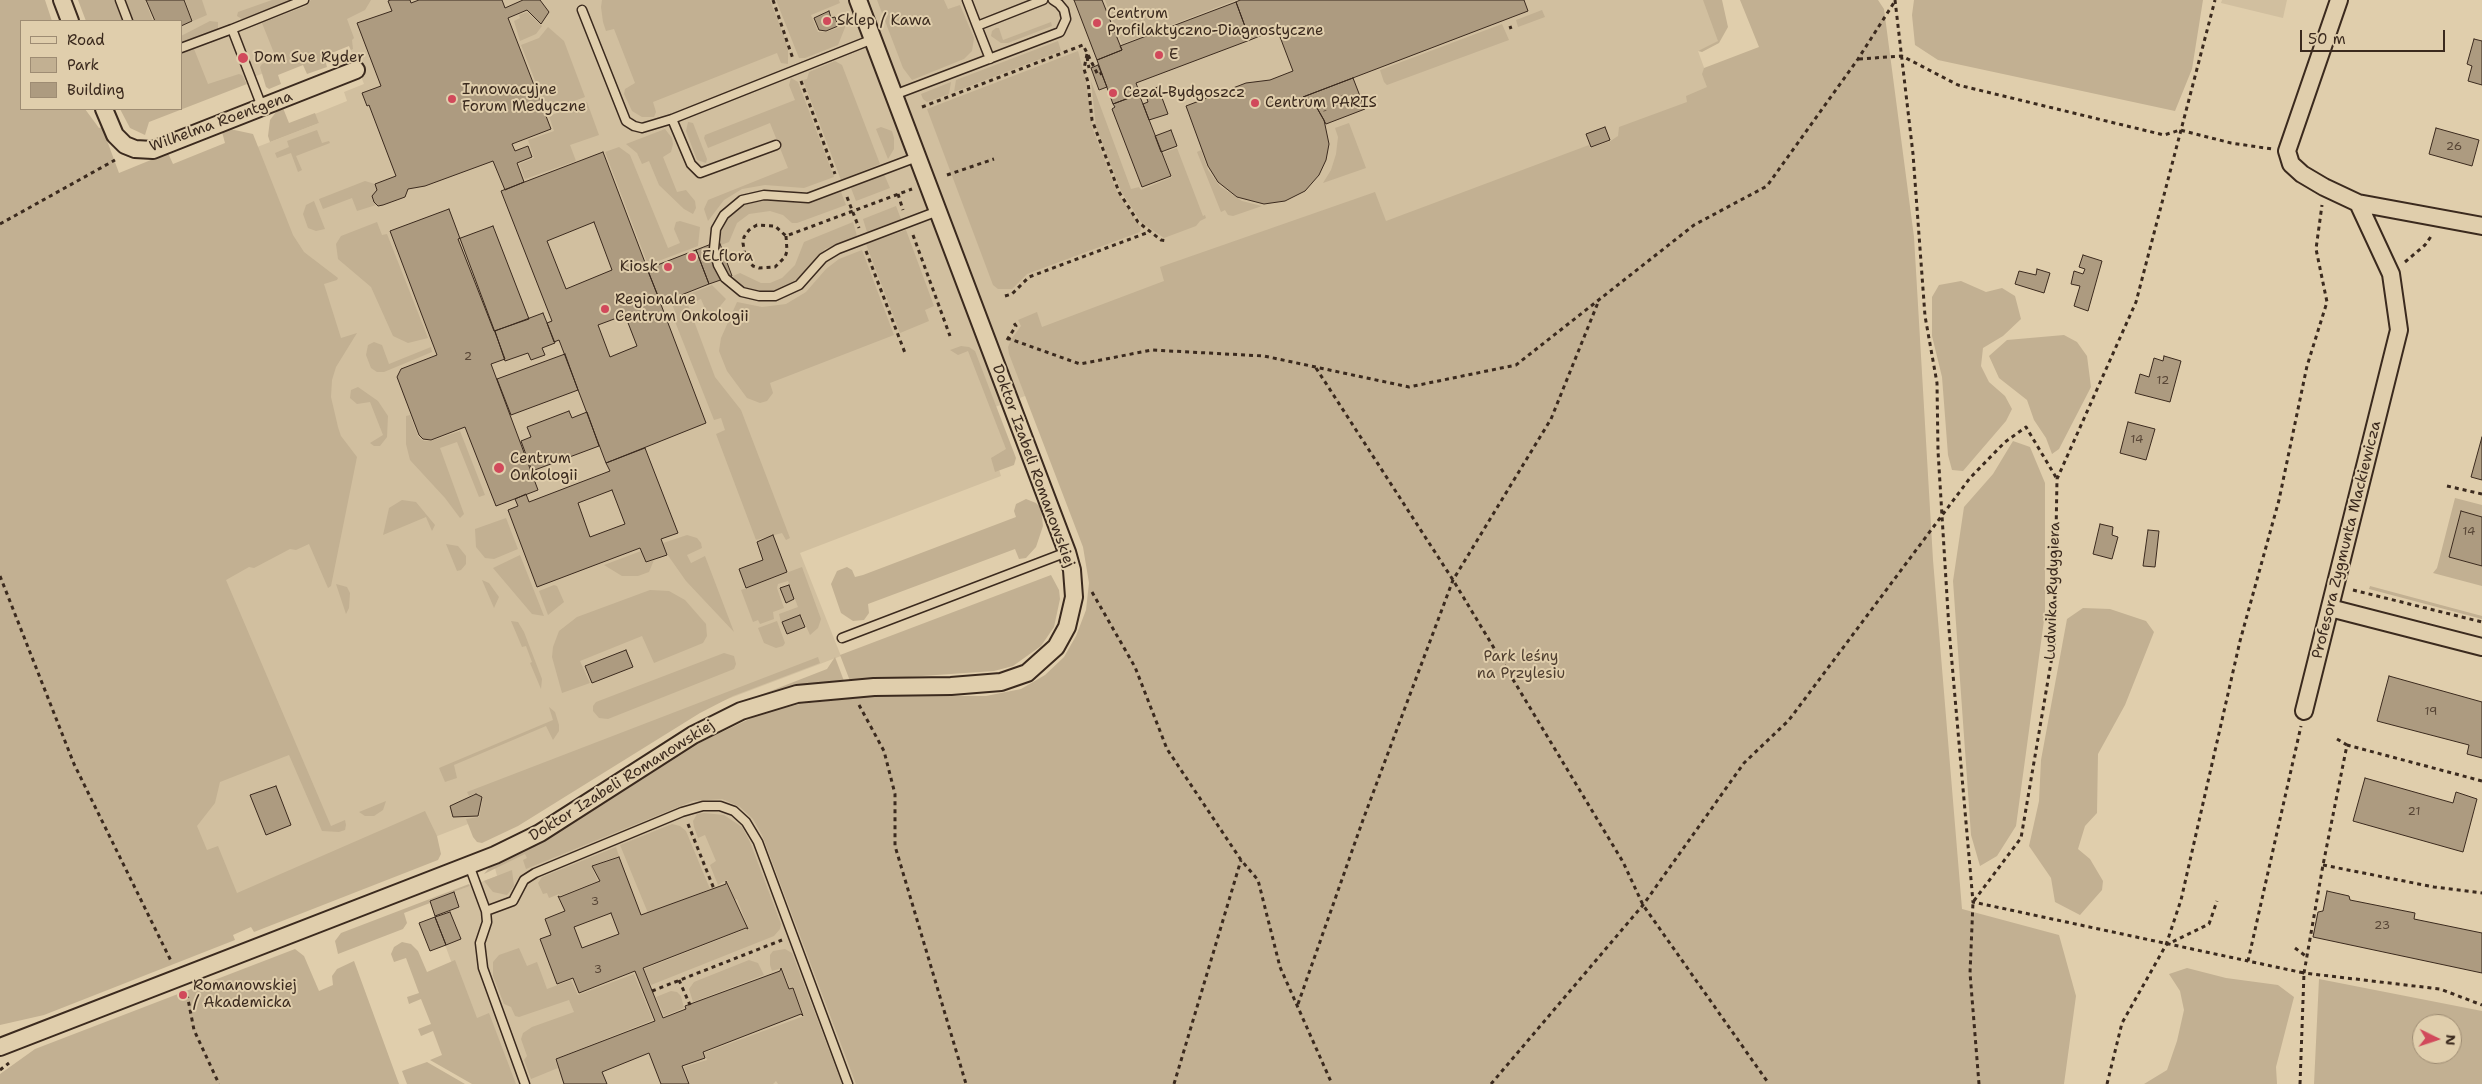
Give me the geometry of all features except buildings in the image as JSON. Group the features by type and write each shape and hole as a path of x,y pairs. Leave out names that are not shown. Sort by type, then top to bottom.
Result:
{"street":[{"path":"62,0 70,20"},
{"name":"Doktor Izabeli Romanowskiej","path":"0,1047 469,865 540,833 693,735 741,711 797,694 850,689 1001,682 1027,673 1048,656 1067,627 1074,597 1072,570 1067,552 858,0"},
{"path":"2339,0 2287,151 2292,164 2302,174 2358,203 2482,226"},
{"name":"Wilhelma Roentgena","path":"104,110 115,135 125,145 135,149 153,150 356,70"},
{"name":"Profesora Zygmunta Mackiewicza","path":"2304,712 2400,330 2391,274 2358,203"},
{"path":"2330,608 2482,647"}],"lane":[{"path":"120,0 128,20"},
{"path":"182,48 304,0"},
{"path":"967,0 990,59"},
{"path":"977,26 1043,0"},
{"path":"894,95 1060,32 1066,19 1064,10 1053,0"},
{"path":"582,10 626,121 642,128 672,119 874,39"},
{"path":"232,29 262,107"},
{"path":"672,119 691,164 700,173 776,145"},
{"path":"917,157 808,198 764,195 749,197 735,204 724,215 716,229 714,249 718,265 725,278 742,292 759,296 775,296 799,285 830,253 938,211"},
{"path":"842,638 1067,552"},
{"path":"486,911 513,900 524,880 535,873 682,812 704,806 720,806 734,811 746,822 758,842 848,1084"},
{"path":"469,865 486,911 487,922 480,943 483,968 525,1084"}],"path":[{"path":"773,0 796,69 853,212 905,353"},
{"path":"1895,0 1914,163 1925,316 1938,383 1941,517 1972,902 1970,973 1979,1084"},
{"path":"1007,338 1080,364 1152,350 1264,356 1409,387 1516,365 1694,225 1767,186 1858,59 1895,0"},
{"name":"Ludwika Rydygiera","path":"1972,902 2021,838 2054,645 2057,479 2136,302 2215,0"},
{"path":"922,107 1083,46 1098,75 1102,73"},
{"path":"1087,54 1089,68"},
{"path":"1087,54 1084,68 1095,129 1119,192 1138,222 1160,240 1168,241"},
{"path":"1858,59 1902,56 1958,85 2164,135 2180,130 2231,143 2287,151"},
{"path":"1343,95 1346,103"},
{"path":"1322,103 1326,111"},
{"path":"0,224 135,149"},
{"path":"947,175 994,159"},
{"path":"2107,1084 2122,1023 2166,945 2181,900 2240,641 2279,500 2307,366 2327,302 2316,249 2324,187"},
{"path":"786,236 913,189"},
{"path":"898,194 950,336"},
{"path":"2391,274 2425,246 2444,218"},
{"path":"757,225 775,226 786,236 787,251 785,257 775,267 759,268 753,266 744,256 742,243 744,237 749,230 757,225"},
{"path":"1005,296 1012,294 1029,277 1149,232"},
{"path":"1297,1005 1364,817 1453,580 1551,419 1599,300"},
{"path":"1316,367 1453,580 1623,862 1643,906 1769,1084"},
{"path":"1491,1084 1643,906 1744,763 1789,720 1976,472 2005,442 2026,427 2057,479"},
{"path":"2447,486 2482,494"},
{"path":"0,576 74,764 186,988 194,1030 219,1084"},
{"path":"2347,612 2353,588 2482,622"},
{"path":"1091,590 1112,631 1135,667 1167,749 1241,860 1258,880 1280,967 1332,1084"},
{"path":"850,689 884,751 895,794 895,846 966,1084"},
{"path":"2248,961 2304,712"},
{"path":"2337,739 2348,745 2482,780"},
{"path":"2300,1084 2304,973 2322,865 2348,745"},
{"path":"682,812 714,888"},
{"path":"1174,1084 1241,860"},
{"path":"2322,865 2434,887 2482,893"},
{"path":"2166,945 2210,924 2217,901"},
{"path":"1972,902 2304,973 2440,989 2482,1005"},
{"path":"652,990 792,936"},
{"path":"2295,948 2307,957"},
{"path":"679,980 690,1005"}],"shaded area":[{"name":"Centrum Onkologii","path":"84,0 1707,0 1721,37 1716,44 1698,51 1714,95 1025,396 995,407 1015,459 998,466 1001,476 800,553 841,656 646,730 558,789 183,935 0,247 319,123 315,114 347,101 344,92 364,84 347,41 182,105 182,20 92,20"},
{"path":"2222,0 2287,0 2283,18 2221,3"},
{"path":"820,744 929,1084 496,1084 429,901 497,876 495,868 540,846"}],"green space":[{"path":"0,0 45,0 52,20 20,20 20,110 86,110 99,128 102,127 119,173 168,153 173,164 225,143 222,132 230,129 253,134 293,235 304,252 338,278 324,284 341,338 357,333 336,367 332,380 331,397 338,427 341,436 357,457 331,586 328,588 309,544 296,550 290,549 254,568 249,567 226,580 331,826 345,820 345,830 339,832 322,831 289,755 220,782 215,803 197,826 207,850 218,846 237,893 425,811 437,836 441,854 438,860 254,932 251,927 233,935 235,940 44,1015 0,1025"},
{"path":"78,0 114,0 122,20 86,20"},
{"path":"125,0 145,0 153,20 133,20"},
{"path":"185,0 202,0 207,15 193,21"},
{"path":"272,0 292,0 242,19 237,16 238,12"},
{"path":"311,0 371,0 365,10 347,19 354,38 352,40 353,49 351,50 349,46 324,56 327,67 307,74 303,65 278,75 281,84 269,89 266,87 260,67 262,64 276,58 262,23 306,6"},
{"path":"602,0 770,0 788,47 788,64 781,63 777,53 653,102 656,112 654,117 642,117 632,111 624,94 625,89 635,83 614,29 606,31 601,7"},
{"path":"776,0 839,0 840,3 811,15 818,32 826,32 846,25 838,45 805,58 799,58"},
{"path":"877,0 944,0 948,9 960,5 974,38 972,51 964,59 912,80 903,68"},
{"path":"1105,0 1236,0 1122,44"},
{"path":"1703,0 1722,0 1728,27 1719,43 1702,52 1698,51 1718,41"},
{"name":"Park leśny na Przylesiu","path":"1740,0 1878,0 1884,9 1914,237 1933,560 1962,909 2059,935 2076,996 2064,1084 856,1084 762,835 753,819 740,807 722,799 693,801 526,869 523,860 527,858 525,854 484,874 489,868 543,842 701,742 762,713 800,704 875,696 986,696 1021,689 1045,675 1064,657 1076,636 1086,610 1089,583 1083,547 1009,354 1008,347 1021,326 1018,320 1037,312 1042,327 1164,281 1160,267 1375,192 1386,221 1589,145 1590,148 1610,141 1618,136 1619,127 1687,102 1686,96 1707,87 1702,74 1704,68 1759,47"},
{"path":"1914,0 2203,0 2192,69 2175,111 1938,60 1915,45 1912,15"},
{"path":"1542,10 1545,17 1518,27 1516,20"},
{"path":"527,12 542,26 536,34 520,41 514,21 520,18 519,15"},
{"path":"210,21 218,22 218,29 182,43 182,35"},
{"path":"1051,22 1052,26 1008,43 1001,43 991,36 992,31 996,28 999,28 1003,40"},
{"path":"1502,24 1509,40 1387,85 1384,82 1380,70"},
{"path":"548,27 564,41 585,97 547,111 521,45 539,38"},
{"path":"1058,41 1061,51 954,92 956,80"},
{"path":"194,49 208,84 239,74 242,75 247,84 182,109 182,53"},
{"path":"1078,51 1086,80 1092,127 1117,192 1141,228 1140,232 1027,274 1012,289 998,289 993,285 927,109"},
{"path":"835,61 842,65 880,164 841,180 803,80 807,79 809,72"},
{"path":"791,78 798,82 834,177 804,188 765,185 742,189 724,200 708,221 704,209 708,200 788,168 770,123 708,148 704,138 705,135 795,100 789,85"},
{"path":"1091,81 1131,189 1139,187 1141,190 1172,177 1163,153 1177,148 1203,216 1205,215 1206,218 1196,226 1164,238 1141,222 1121,191 1096,127"},
{"path":"951,82 949,94 927,102 923,99 921,94"},
{"path":"587,102 599,135 570,145 576,161 525,179 519,164 534,158 528,140 554,131 549,116"},
{"path":"283,108 289,123 315,113 319,123 270,142 268,136 270,120 276,112"},
{"path":"121,110 180,110 149,122 145,135 130,128"},
{"path":"688,122 693,123 707,159 706,163 697,160 686,131"},
{"path":"1349,123 1366,168 1323,183 1331,170 1336,154 1338,137 1335,128"},
{"path":"881,127 892,131 894,138 894,149 888,159 876,129"},
{"path":"665,129 672,138 673,144 671,152 663,157 677,192 686,190 695,201 696,208 693,214 684,209 659,185 649,161 642,164 637,153 626,144"},
{"path":"317,130 322,143 329,141 330,143 296,156 302,170 298,172 291,153 277,158 275,153 289,147 287,141"},
{"path":"619,147 630,155 668,248 680,243 674,229 676,222 680,221 700,227 698,246 648,265 605,152"},
{"path":"1201,150 1208,170 1220,186 1242,201 1262,206 1233,216 1228,215 1225,210 1221,212 1197,152"},
{"path":"884,174 890,188 856,201 851,188"},
{"path":"365,181 375,184 377,189 372,199 376,205 357,211 352,198 323,209 319,199"},
{"path":"841,192 846,205 797,223 792,223 783,215 770,211 749,214 737,223 729,242 721,245 721,233 727,220 737,210 747,204 767,200 806,203"},
{"path":"314,201 325,229 316,231 308,228 303,214 306,205"},
{"path":"896,206 901,219 867,232 863,219"},
{"path":"377,222 382,235 387,234 428,338 408,343 393,336 371,287 338,259 336,244 341,236"},
{"path":"853,222 857,236 825,249 799,277 786,287 773,291 757,291 744,287 734,279 733,276 740,273 761,283 770,283 782,278 795,265 804,242"},
{"path":"906,230 934,306 925,310 929,321 900,333 866,244"},
{"path":"862,250 894,335 770,383 773,393 767,401 760,403 747,398 727,371 719,351 721,338 737,302 762,307 786,304 806,292 826,269 839,259"},
{"path":"1961,281 1986,292 2002,288 2015,296 2021,319 2003,336 1983,348 1981,366 1989,382 2005,396 2012,409 2006,421 1963,471 1952,470 1948,455 1942,377 1932,336 1932,297 1939,285"},
{"path":"712,285 726,299 712,316 709,318 701,299 688,305 715,377 741,410 790,538 786,540 782,533 756,540 716,434 725,430 721,418 714,420 672,314 675,312 671,301"},
{"path":"2064,335 2077,342 2087,356 2091,387 2059,449 2052,454 2046,438 2034,420 2027,400 1999,378 1989,356 2007,340"},
{"path":"374,342 382,345 389,364 431,347 432,352 384,372 377,372 371,368 366,355 368,345"},
{"path":"961,346 969,347 975,351 1016,458 1014,465 995,472 991,458 1006,449 968,351 958,355 950,350"},
{"path":"358,387 378,401 388,416 387,437 380,446 374,446 370,443 383,435 370,402 357,404 350,398 351,390"},
{"path":"410,415 418,436 424,441 431,441 460,431 485,495 479,497 457,442 440,448 464,514 460,518 445,498 410,460 406,444 406,416"},
{"path":"2013,441 2030,447 2045,483 2045,613 2016,826 1997,856 1980,866 1971,835 1953,581 1964,507 1993,474"},
{"path":"2455,498 2482,505 2482,517 2461,511 2449,557 2482,566 2482,586 2433,573 2437,568"},
{"path":"1026,499 1036,503 1041,508 1043,526 1036,547 1026,558 1019,559 1015,549 868,604 869,613 864,620 853,621 841,613 831,584 837,571 847,567 852,570 855,577 863,575 1016,517 1014,511 1016,504"},
{"path":"402,500 416,502 435,525 432,531 426,517 383,535 389,508"},
{"path":"506,518 518,549 494,559 485,558 476,547 475,529"},
{"path":"687,535 697,538 701,543 702,548 687,555 691,563 705,556 734,632 686,581 667,554 663,543"},
{"path":"446,544 458,546 466,556 466,564 461,570 457,571"},
{"path":"641,551 646,563 654,560 649,572 638,576 622,576 604,565"},
{"path":"520,555 544,616 532,614 493,568"},
{"path":"802,567 821,619 818,628 810,635 801,615 781,622 779,614 798,607 788,581 778,584 777,588 784,608 773,612 774,619 760,624 758,620 753,622 741,590"},
{"path":"1051,575 1059,590 1060,599 1054,627 1041,646 1013,666 994,671 850,681 840,655"},
{"path":"482,580 489,583 499,597 494,608"},
{"path":"336,584 347,587 350,593 349,608 346,614"},
{"path":"554,585 557,586 564,602 548,615 539,591"},
{"path":"2370,586 2482,616 2482,619 2369,589"},
{"path":"650,590 669,591 685,600 706,624 707,636 703,643 654,663 642,636 580,661 590,683 562,693 552,657 553,647 559,631 577,617"},
{"path":"2083,608 2110,609 2146,621 2154,632 2125,705 2098,754 2097,813 2085,826 2078,849 2090,859 2103,881 2102,890 2080,915 2055,902 2051,878 2029,846 2039,801 2041,760 2067,619"},
{"path":"511,621 518,622 524,632 542,679 541,689 530,663 532,662 526,646 522,647"},
{"path":"777,621 785,643 783,646 776,648 764,643 758,628"},
{"path":"724,653 734,656 736,664 734,669 608,719 599,718 593,711 593,706 596,702"},
{"path":"818,657 820,663 733,696 700,713 518,826 482,843 477,842 473,837 466,819 479,817 483,797 476,793 469,796 467,792"},
{"path":"835,657 844,681 787,688 750,699 827,669"},
{"path":"549,707 555,712 559,725 559,731 553,740 546,726 454,765 457,778 445,782 439,768 553,720"},
{"path":"386,801 383,810 374,816 365,816 359,812"},
{"path":"697,814 724,815 742,827 750,842 781,924 780,929 774,936 651,985 644,969 746,929 749,930 737,899 735,900 727,880 718,885 710,865 716,861 705,835 698,838 693,821"},
{"path":"672,824 680,826 686,831 710,889 648,913 620,845"},
{"path":"616,847 619,856 591,866 598,881 560,896 559,894 549,898 547,893 543,894 538,883 542,877"},
{"path":"512,870 514,886 507,895 493,892 484,881"},
{"path":"469,884 470,886 429,901 430,903 404,913 407,923 403,929 338,954 335,941 341,933"},
{"path":"402,942 411,944 418,951 427,972 455,960 477,1018 489,1013 516,1084 472,1084 430,1060 442,1055 433,1031 421,1036 418,1029 431,1024 421,999 409,1004 407,997 419,993 406,958 394,962 391,954 394,947"},
{"path":"519,948 527,966 537,962 547,989 571,980 578,995 634,974 653,1020 555,1059 558,1068 531,1079 524,1060 527,1056 521,1039 523,1033 532,1027 574,1012 569,1000 519,1017 515,1016 511,1007 504,1004 493,976 493,962 499,955"},
{"path":"295,949 304,956 319,991 333,985 332,976 337,969 354,961 399,1084 0,1084 0,1074 35,1049"},
{"path":"785,949 792,953 842,1084 778,1084 776,1081 773,1084 690,1084 684,1067 707,1060 704,1053 804,1016 793,987 790,988 782,968 772,971 770,965 770,955 773,951"},
{"path":"749,960 758,963 764,975 693,1002 689,989 694,982"},
{"path":"2187,968 2226,978 2278,985 2294,997 2276,1067 2277,1084 2144,1084 2167,1070 2177,1041 2184,1010 2180,991 2169,974"},
{"path":"2319,979 2482,1011 2482,1084 2314,1084"},
{"path":"671,991 677,992 681,996 684,1008 664,1016 656,997"},
{"path":"427,1062 465,1084 407,1084 402,1071"}],"place":[{"name":"Sklep / Kawa","path":"827,21"},
{"name":"Centrum Profilaktyczno-Diagnostyczne","path":"1097,23"},
{"name":"E","path":"1159,55"},
{"name":"Dom Sue Ryder","path":"243,58"},
{"name":"Cezal-Bydgoszcz","path":"1113,93"},
{"name":"Innowacyjne Forum Medyczne","path":"452,99"},
{"name":"Centrum PARIS","path":"1255,103"},
{"name":"ELflora","path":"692,257"},
{"name":"Kiosk","path":"668,267"},
{"name":"Regionalne Centrum Onkologii","path":"605,309"},
{"name":"Centrum Onkologii","path":"499,468"},
{"name":"Romanowskiej / Akademicka","path":"183,995"}]}
